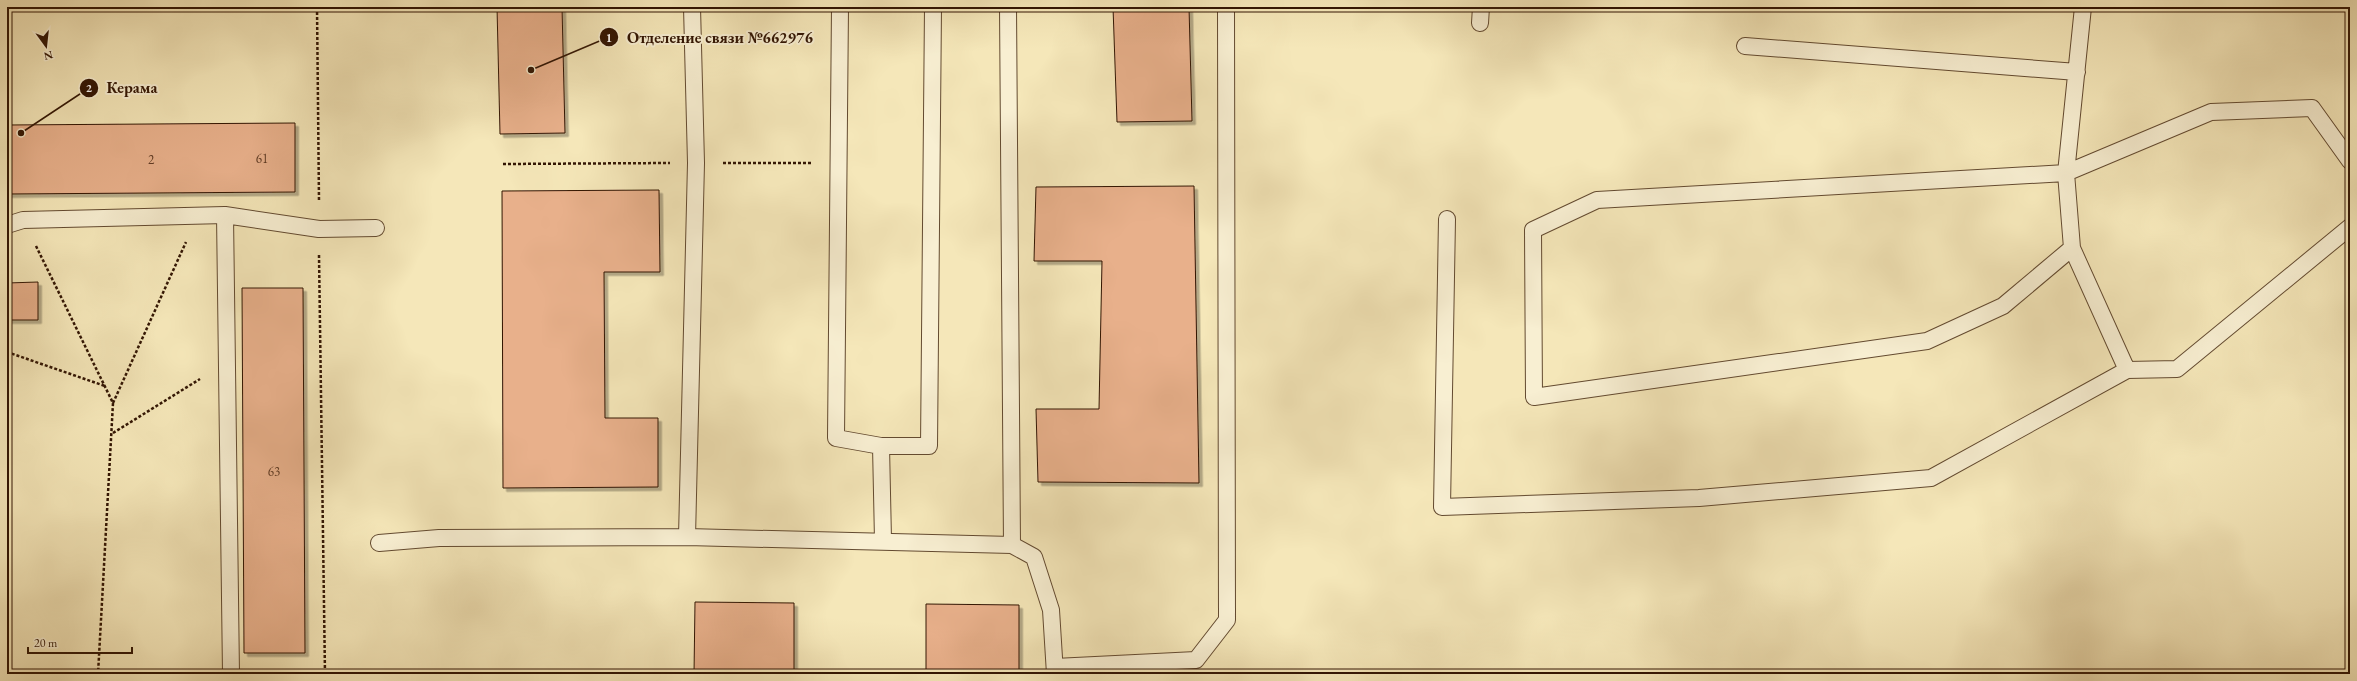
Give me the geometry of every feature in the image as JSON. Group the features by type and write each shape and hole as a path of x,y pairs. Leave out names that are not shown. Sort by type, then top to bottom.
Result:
{"lane":[{"path":"687,537 696,163 692,7"},
{"path":"840,7 836,438 881,446 929,446 934,7"},
{"path":"1008,7 1012,545"},
{"path":"379,543 439,538 687,537 882,540 1012,545 1034,557 1052,610 1055,671 1196,660 1227,620 1226,7"},
{"path":"2083,7 2066,173 2072,248 2127,370"},
{"path":"1745,46 2077,72"},
{"path":"2072,248 2003,306 1927,342 1534,397 1533,230 1597,200 2066,173 2211,112 2312,108 2350,161"},
{"path":"225,215 231,674"},
{"path":"7,225 23,220 225,215 319,228 376,228"},
{"path":"1447,219 1442,508 1699,498 1931,478 2127,370 2177,370 2350,227"},
{"path":"881,446 882,540"}],"path":[{"path":"317,7 325,674"},
{"path":"98,674 113,433 113,403 198,216"},
{"path":"23,220 113,403"},
{"path":"7,352 105,386"},
{"path":"113,433 228,362"}],"building":[{"path":"497,7 562,7 565,133 500,134"},
{"path":"1113,7 1189,7 1192,121 1117,122"},
{"path":"295,123 295,192 7,194 7,125"},
{"path":"1194,186 1199,483 1038,482 1036,409 1099,409 1102,261 1034,261 1036,187"},
{"path":"659,190 660,272 604,272 605,418 658,418 658,487 503,488 502,191"},
{"path":"38,282 38,320 7,320 7,283"},
{"path":"242,288 303,288 305,653 244,653"},
{"path":"695,602 794,603 794,674 694,674"},
{"path":"926,604 1019,605 1019,674 926,674"}],"place":[{"name":"Отделение связи №662976","path":"531,70"},
{"name":"Керама","path":"21,133"}]}
